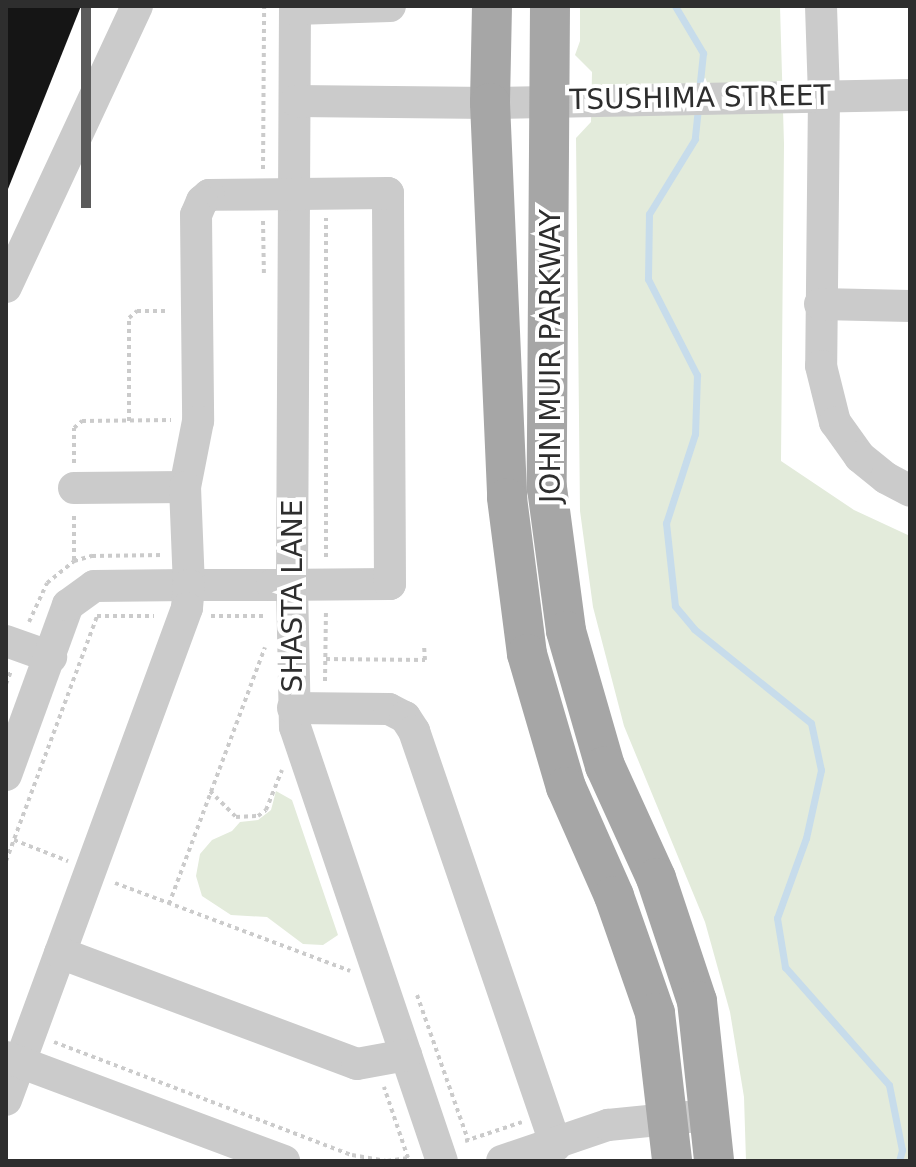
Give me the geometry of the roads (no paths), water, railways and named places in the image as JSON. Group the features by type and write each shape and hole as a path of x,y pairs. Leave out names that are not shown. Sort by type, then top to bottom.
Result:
{"main road":[{"name":"JOHN MUIR PARKWAY","path":"492,6 490,103 507,498 527,654 566,787 614,896 655,1013 672,1161"},
{"name":"JOHN MUIR PARKWAY","path":"550,6 552,100 547,488 566,631 605,766 656,878 697,1001 714,1161"}],"street":[{"path":"6,287 137,6"},
{"path":"295,8 390,6"},
{"path":"821,6 824,96 821,366 835,422 860,457 886,478 910,491"},
{"name":"SHASTA LANE","path":"295,8 292,585 277,647 306,767 391,1059 442,1161"},
{"name":"TSUSHIMA STREET","path":"296,101 490,103 599,98 910,95"},
{"path":"6,775 68,605 94,586 186,601 292,585 390,584 388,193 209,195 202,201 196,215 198,421 185,487 186,601 60,953 19,1051 6,1100"},
{"path":"820,304 910,306"},
{"path":"74,488 185,487"},
{"path":"6,641 51,657"},
{"path":"293,708 389,709 405,717 414,731 556,1145"},
{"path":"60,953 357,1064 391,1059"},
{"path":"19,1051 284,1161"},
{"path":"502,1161 608,1125 709,1115"}],"waterway":[{"path":"675,6 703,53 699,92"},
{"path":"698,108 695,139 649,214 648,279 697,375 695,434 666,523 675,606 694,629 811,723 821,770 806,838 777,918 785,967 889,1085 902,1150 899,1161"}]}
